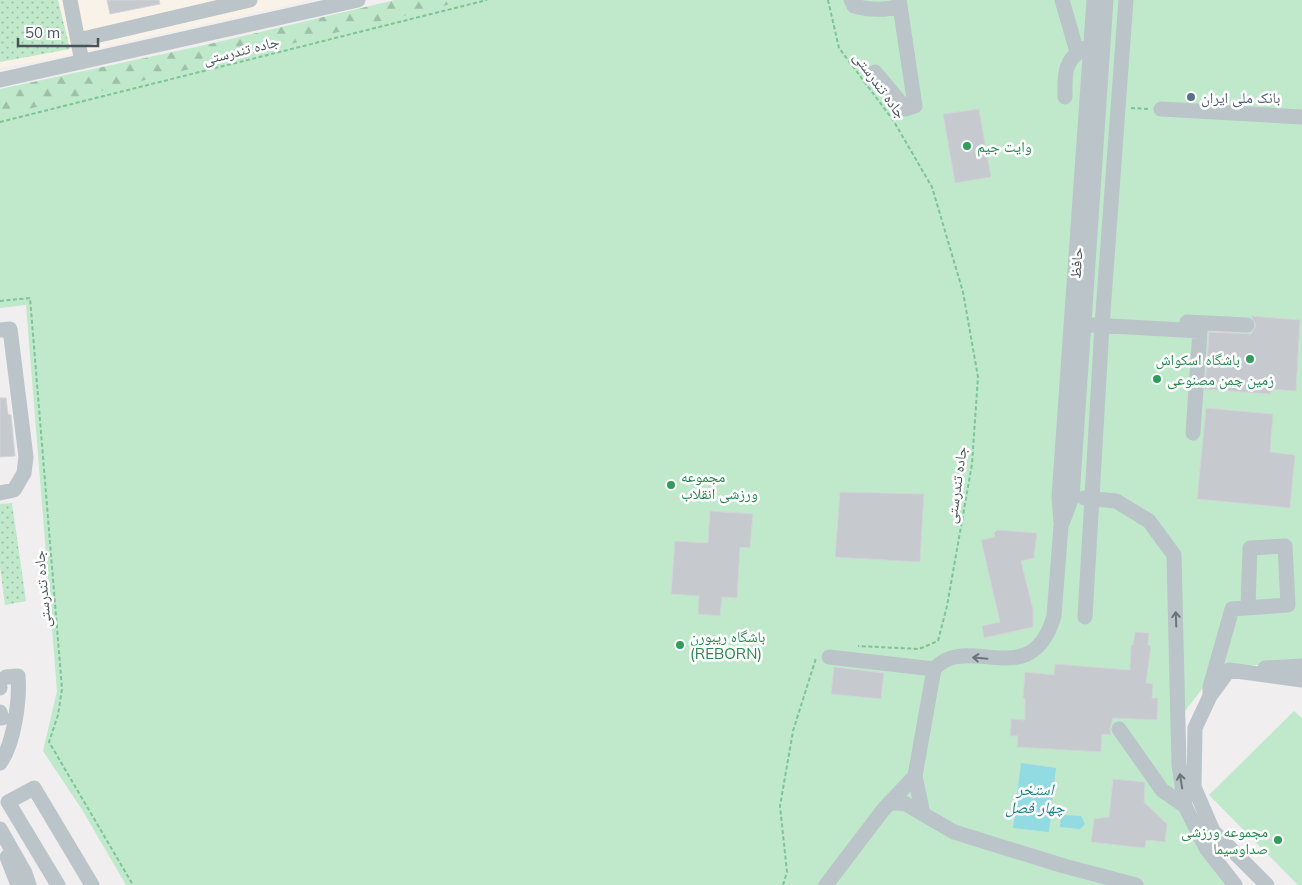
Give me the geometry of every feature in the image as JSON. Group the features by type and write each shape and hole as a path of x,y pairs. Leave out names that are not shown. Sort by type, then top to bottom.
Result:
{"street":[{"path":"70,0 82,62"},
{"path":"78,40 250,0"},
{"path":"0,80 358,0"},
{"path":"851,0 854,6 866,10 890,9 899,3 916,106 906,109 875,72"},
{"path":"1064,0 1090,45"},
{"path":"1064,0 1080,24 1090,45"},
{"name":"حافظ","path":"1061,526 1072,497 1090,45 1094,0"},
{"name":"حافظ","path":"1090,45 1106,0"},
{"path":"1085,617 1103,321 1126,0"},
{"path":"1065,97 1066,66 1090,45"},
{"path":"1161,110 1302,117"},
{"path":"1103,321 1200,331 1193,433"},
{"path":"1080,322 1248,325"},
{"name":"حافظ","path":"1061,526 1059,497 1080,322"},
{"path":"0,330 10,328 26,457 24,472 14,490 0,492"},
{"path":"1072,497 1116,500 1149,520 1174,554 1179,765 1185,806 1206,848 1235,885"},
{"path":"923,814 915,776 934,669 951,656 1002,660 1028,654 1040,645 1050,630 1054,616 1061,526"},
{"path":"1210,696 1210,687 1232,609 1248,606 1288,605 1285,546 1250,548 1248,606"},
{"path":"823,655 934,669"},
{"path":"1229,670 1302,666"},
{"path":"1229,670 1210,696 1195,728 1194,787 1213,831 1267,885"},
{"path":"1229,670 1302,680"},
{"path":"0,763 12,730 19,695 18,676 2,684"},
{"path":"1119,729 1162,790 1185,806"},
{"path":"826,885 890,802 915,776"},
{"path":"58,885 8,802 34,788 92,885"},
{"path":"890,802 906,804 954,832 1064,866 1136,885"},
{"path":"2,833 25,830"},
{"path":"2,833 8,858 18,885"},
{"path":"2,833 25,873 29,885"},
{"path":"48,868 48,885"}],"path":[{"name":"جاده تندرستی","path":"0,122 487,0"},
{"name":"جاده تندرستی","path":"828,0 839,48 893,120 932,187 962,292 978,377 972,464 947,606 938,641 919,649 849,646"},
{"name":"جاده تندرستی","path":"0,301 30,298 62,689 58,715 49,742 132,885"},
{"path":"783,885 787,872 780,806 793,731 823,655"}],"shaded area":[{"path":"0,0 311,0 55,58 0,68"}],"green space":[{"path":"0,0 58,0 70,49 0,62"},
{"path":"395,0 559,0 0,151 0,89 205,45"},
{"name":"مجموعه ورزشی انقلاب","path":"467,0 1302,0 1302,663 1219,667 1182,715 1185,780 1202,835 1243,885 126,885 81,808 43,751 57,691 26,305 0,308 0,116"},
{"path":"12,503 26,601 5,605 0,566 0,504"},
{"name":"مجموعه ورزشی صداوسیما","path":"1294,711 1302,718 1302,885 1298,885 1209,795"}],"water":[{"name":"استخر چهار فصل","path":"1021,763 1056,768 1049,832 1013,828"},
{"path":"1061,815 1081,816 1085,824 1080,829 1060,827"}],"building":[{"path":"107,0 159,0 160,4 110,14"},
{"name":"وایت جیم","path":"979,109 991,177 955,183 943,114"},
{"name":"باشگاه اسکواش","path":"1251,316 1300,320 1296,391 1271,389 1271,394 1205,389 1209,332 1251,334 1256,325"},
{"path":"0,398 6,398 8,414 11,415 15,456 0,457"},
{"path":"1206,408 1273,414 1270,452 1295,455 1290,508 1197,499"},
{"path":"840,492 924,494 920,562 835,557"},
{"path":"710,511 753,514 750,548 740,547 737,598 722,597 720,616 698,614 699,596 671,594 675,541 708,543"},
{"path":"997,530 1037,533 1034,558 1021,561 1033,609 1033,627 984,638 982,626 1000,622 981,540 995,537 994,533"},
{"path":"1135,632 1149,633 1148,645 1151,646 1146,683 1153,684 1152,698 1158,698 1157,720 1113,718 1110,729 1111,735 1102,734 1101,752 1017,747 1018,736 1010,736 1011,719 1025,720 1025,699 1023,698 1025,672 1054,675 1055,664 1130,670 1131,645 1133,645"},
{"path":"834,667 884,673 881,699 831,694"},
{"path":"1113,779 1145,782 1144,802 1167,824 1165,842 1146,840 1145,848 1091,842 1094,819 1109,817"}],"place":[{"name":"بانک ملی ایران","path":"1191,97"},
{"name":"وایت جیم","path":"967,146"},
{"name":"باشگاه اسکواش","path":"1250,359"},
{"name":"زمین چمن مصنوعی","path":"1157,379"},
{"name":"مجموعه ورزشی انقلاب","path":"671,485"},
{"name":"باشگاه ریبورن (REBORN)","path":"680,645"},
{"name":"مجموعه ورزشی صداوسیما","path":"1278,840"}]}
